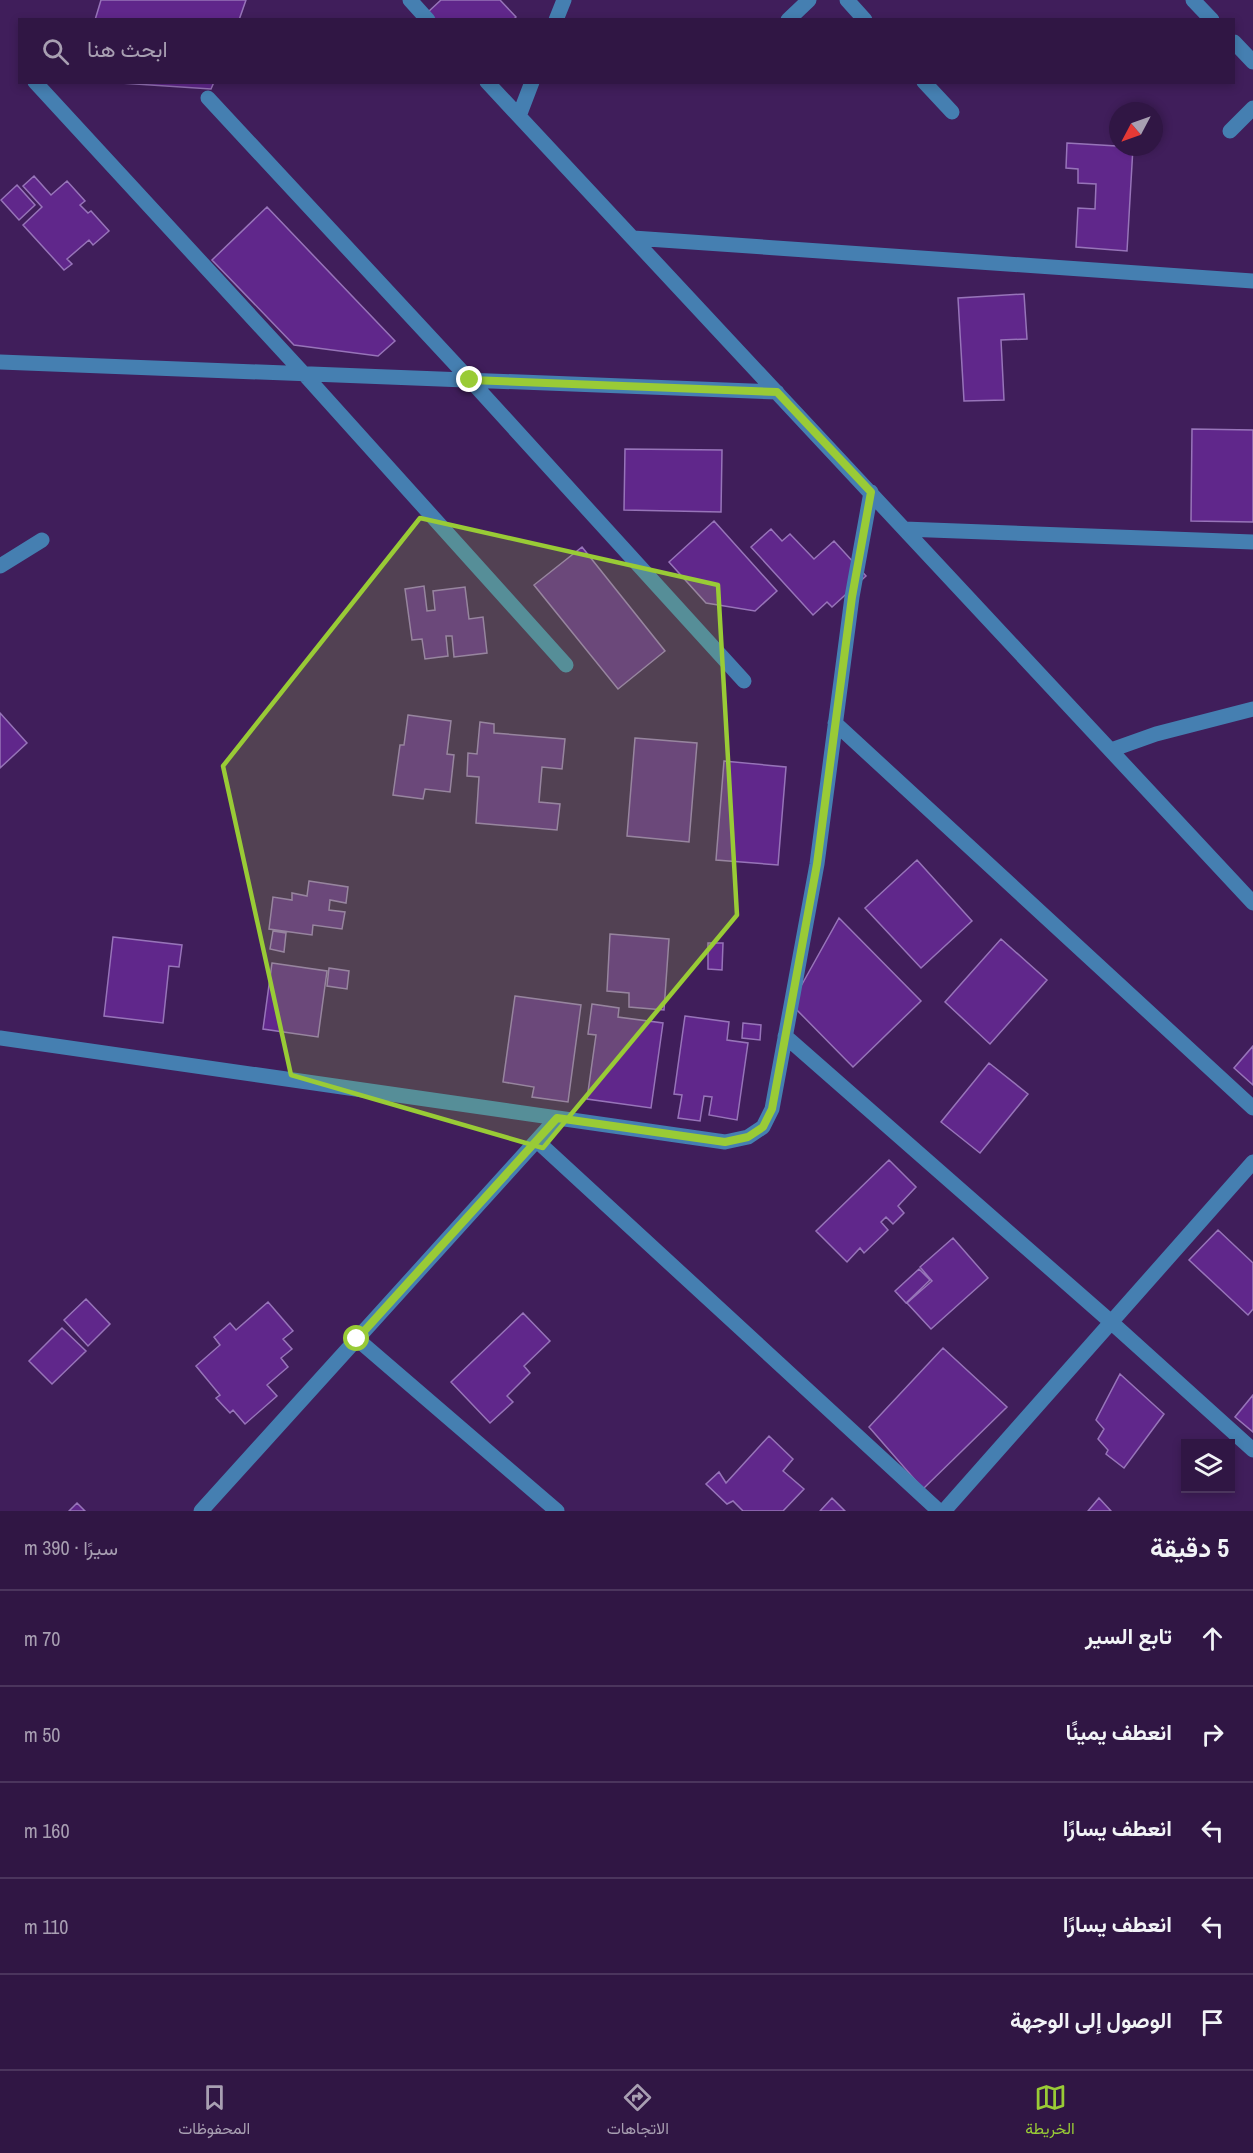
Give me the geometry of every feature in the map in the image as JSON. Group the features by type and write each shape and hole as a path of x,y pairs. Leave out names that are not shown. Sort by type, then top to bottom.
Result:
{"street":[{"path":"410,0 427,18"},
{"path":"557,18 564,0"},
{"path":"790,18 809,0"},
{"path":"847,0 863,18"},
{"path":"1193,0 1210,18"},
{"path":"1235,44 1253,62"},
{"path":"37,84 304,374 566,665"},
{"path":"490,84 1253,903"},
{"path":"519,116 531,84"},
{"path":"926,84 951,112"},
{"path":"208,98 470,380 744,681"},
{"path":"1230,131 1253,108"},
{"path":"633,238 1253,281"},
{"path":"0,362 777,392"},
{"path":"0,1038 725,1142 748,1137 763,1127 772,1109 817,864 852,597 871,492"},
{"path":"904,529 1253,542"},
{"path":"0,566 42,540"},
{"path":"1111,750 1156,734 1253,709"},
{"path":"835,723 1253,1108"},
{"path":"785,1036 1112,1322 1253,1450"},
{"path":"201,1511 557,1118"},
{"path":"537,1141 939,1511"},
{"path":"944,1511 1253,1162"},
{"path":"357,1339 557,1511"}],"highlighted area":[{"path":"420,518 718,585 737,915 543,1148 291,1075 223,766"}],"building":[{"path":"101,0 246,0 240,18 96,18"},
{"path":"441,0 500,0 516,17 433,18 428,12"},
{"path":"135,84 213,84 211,89"},
{"path":"1067,143 1109,146 1109,156 1132,156 1127,251 1076,247 1078,208 1095,209 1096,184 1078,183 1078,169 1066,168"},
{"path":"34,176 51,195 67,181 85,201 80,205 88,213 91,211 109,231 93,245 89,240 67,259 72,264 64,270 23,225 42,207 23,186"},
{"path":"17,185 35,205 19,220 1,200"},
{"path":"267,207 395,341 378,356 294,345 212,260"},
{"path":"1024,294 1027,339 1001,340 1004,400 964,401 958,298"},
{"path":"1192,429 1253,430 1253,522 1191,521"},
{"path":"625,449 722,450 721,512 624,510"},
{"path":"714,521 777,591 755,611 706,603 669,562"},
{"path":"771,529 782,541 790,534 814,559 834,541 866,576 832,607 827,602 813,615 751,547"},
{"path":"582,547 665,651 618,689 534,585"},
{"path":"424,586 427,611 435,610 433,591 465,587 469,619 483,617 487,653 454,657 452,636 446,636 448,656 425,659 422,639 412,640 405,589"},
{"path":"0,713 27,743 0,768"},
{"path":"408,715 451,721 447,754 454,755 450,792 425,789 423,799 393,795 400,745 404,745"},
{"path":"480,722 494,724 494,733 565,739 562,769 542,767 539,802 560,804 557,830 476,823 479,777 467,776 468,753 477,754"},
{"path":"635,738 697,743 689,842 627,836"},
{"path":"724,761 786,767 778,865 716,860"},
{"path":"917,860 972,921 921,968 865,908"},
{"path":"309,881 348,887 346,903 330,900 329,910 345,912 342,929 313,925 312,935 269,929 273,897 292,900 292,893 307,896"},
{"path":"839,918 921,1001 853,1067 791,1004"},
{"path":"273,931 286,933 284,952 270,949"},
{"path":"610,934 669,939 664,1010 629,1007 629,993 607,991"},
{"path":"113,937 182,945 179,967 169,966 163,1023 104,1016"},
{"path":"1001,939 1047,980 990,1044 945,1002"},
{"path":"708,943 723,943 722,970 708,969"},
{"path":"272,963 327,971 318,1037 263,1029"},
{"path":"329,968 349,971 347,989 327,986"},
{"path":"515,996 581,1005 568,1102 532,1097 534,1087 503,1082"},
{"path":"592,1004 619,1008 618,1017 663,1023 651,1108 587,1099 596,1035 588,1034"},
{"path":"685,1016 729,1022 727,1040 748,1043 737,1120 709,1115 712,1097 704,1096 700,1121 678,1118 682,1095 674,1094"},
{"path":"743,1023 761,1025 760,1040 742,1038"},
{"path":"1253,1046 1253,1085 1234,1068"},
{"path":"989,1063 1028,1094 980,1153 941,1122"},
{"path":"889,1160 916,1187 898,1206 904,1213 893,1224 886,1217 881,1222 888,1230 864,1253 860,1248 847,1262 816,1231"},
{"path":"1218,1230 1253,1263 1253,1309 1248,1315 1189,1260"},
{"path":"953,1238 988,1278 931,1329 907,1303 932,1281 920,1267"},
{"path":"919,1269 930,1280 906,1303 895,1291"},
{"path":"86,1299 110,1324 88,1346 64,1320"},
{"path":"268,1302 293,1331 283,1339 292,1349 281,1358 288,1367 267,1385 277,1396 245,1424 233,1410 230,1413 216,1398 220,1395 196,1366 220,1345 214,1337 230,1323 236,1330"},
{"path":"523,1313 550,1341 524,1366 530,1373 507,1396 513,1402 490,1423 451,1382"},
{"path":"62,1328 86,1351 52,1384 29,1361"},
{"path":"943,1348 1007,1407 923,1489 869,1427"},
{"path":"1120,1374 1164,1414 1124,1468 1106,1454 1108,1450 1098,1439 1104,1429 1096,1420"},
{"path":"1253,1395 1253,1432 1235,1417"},
{"path":"769,1436 793,1459 783,1471 804,1489 783,1511 743,1511 733,1501 727,1504 706,1484 719,1472 726,1483"},
{"path":"832,1498 845,1511 820,1511"},
{"path":"1099,1498 1111,1511 1088,1511"},
{"path":"77,1503 85,1511 69,1511"}],"route":[{"path":"357,1339 557,1118 725,1142 748,1137 763,1127 772,1109 817,864 852,597 871,492 777,392 470,380"}]}
